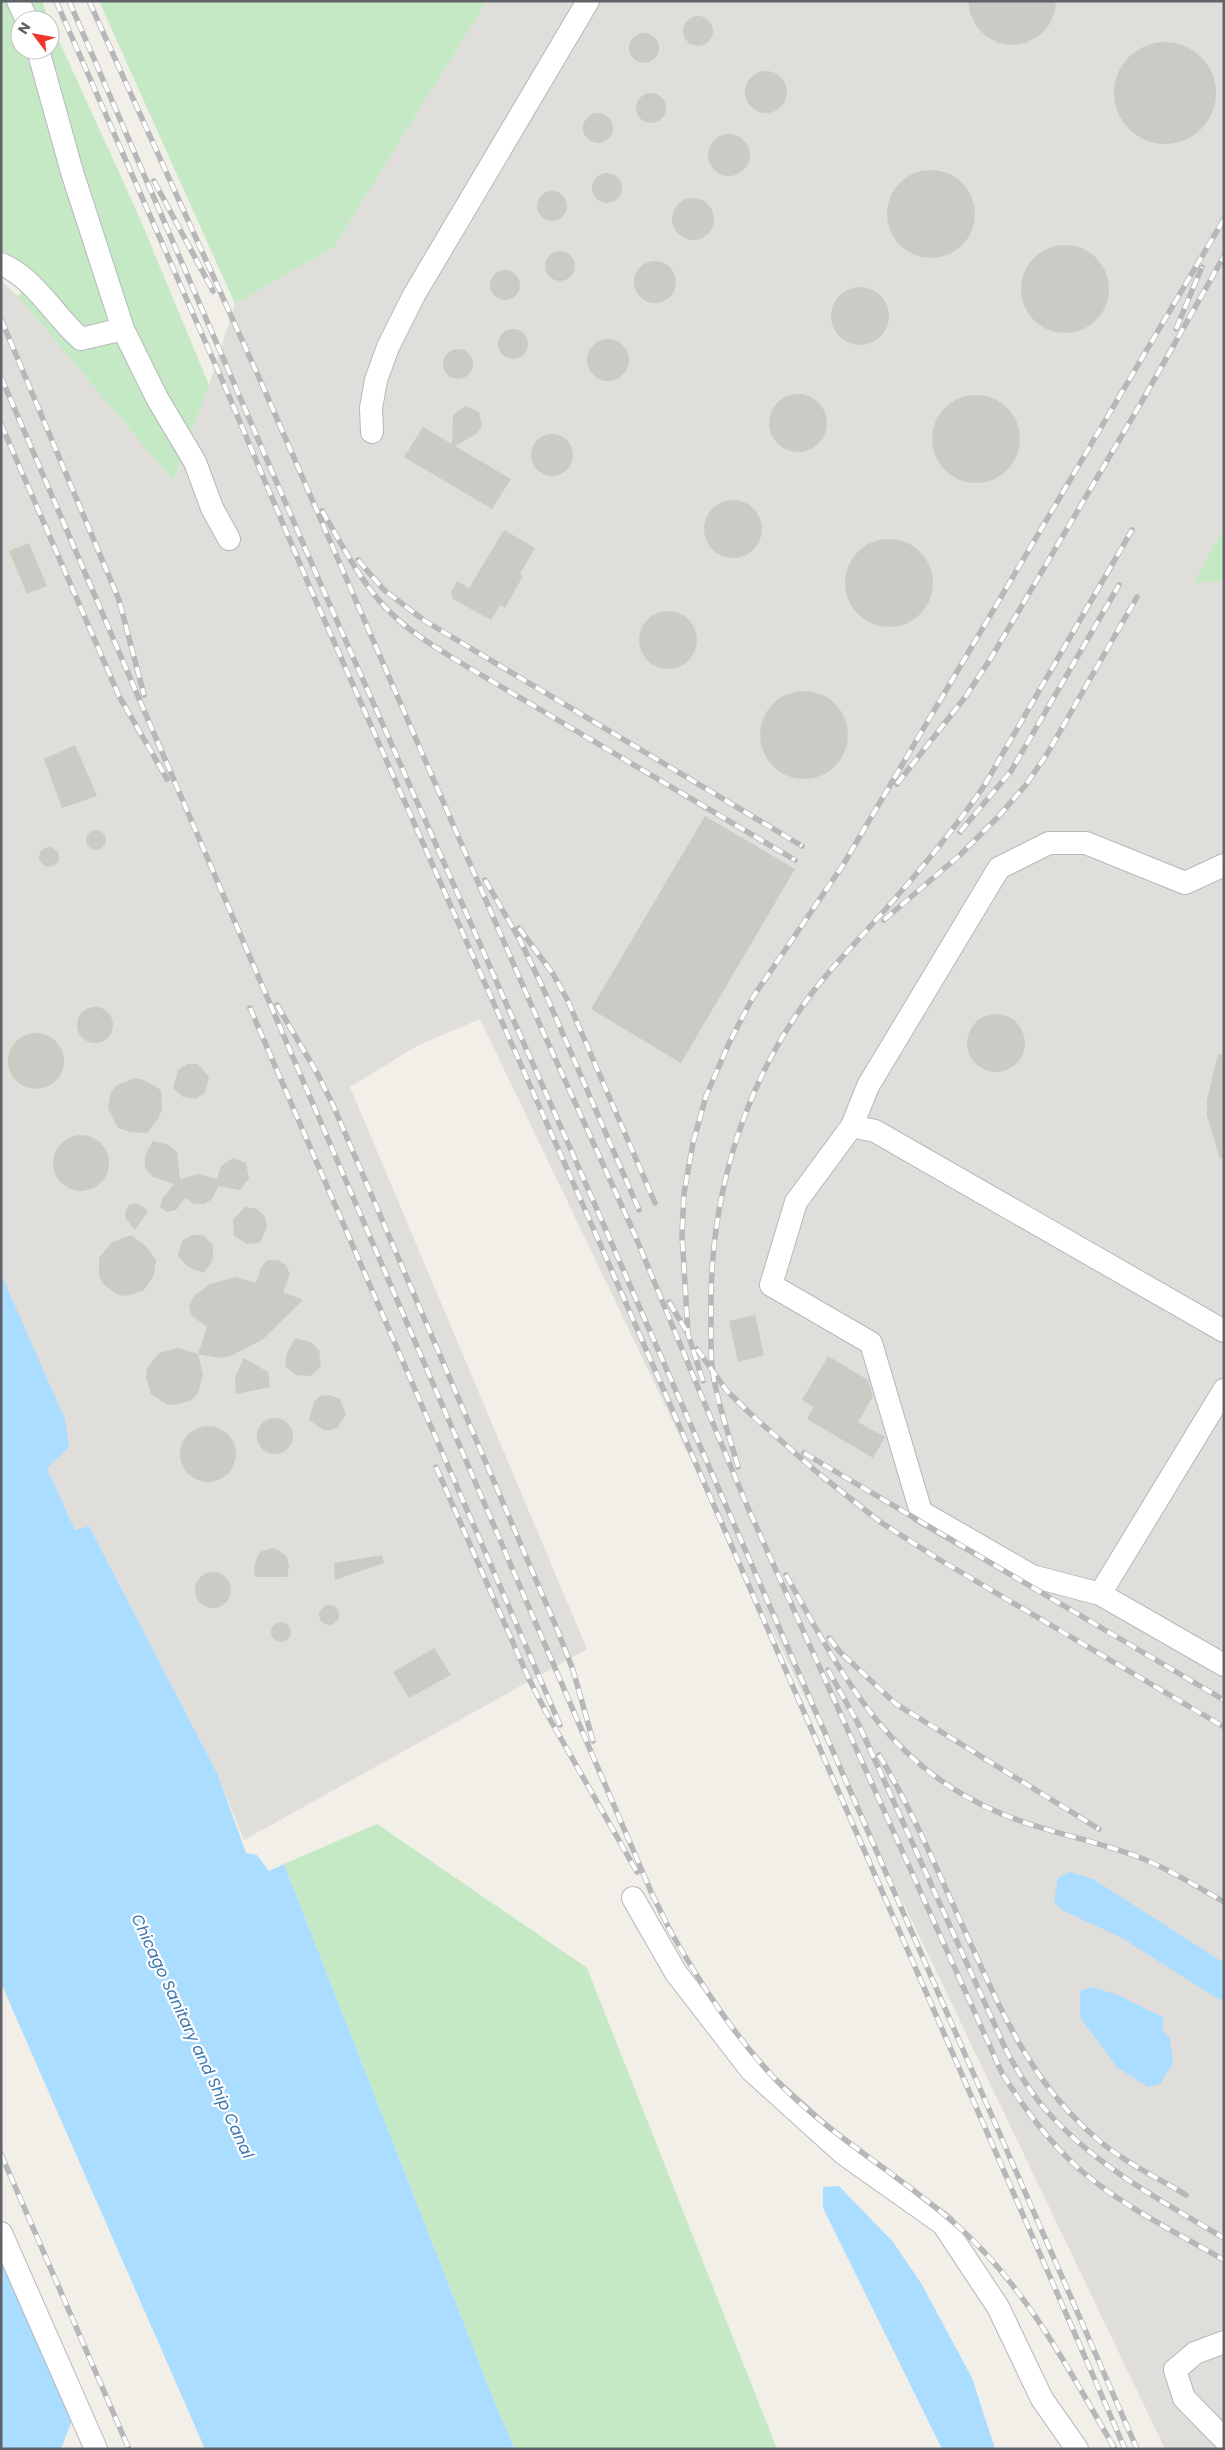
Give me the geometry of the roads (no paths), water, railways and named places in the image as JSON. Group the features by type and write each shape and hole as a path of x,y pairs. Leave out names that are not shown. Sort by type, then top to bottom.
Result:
{"lane":[{"path":"372,432 371,408 376,380 401,321 419,286 588,1"},
{"path":"41,60 72,172 123,329 157,398 195,462 212,508 229,539"},
{"path":"1,264 44,297 66,327 81,339 123,329"},
{"path":"1224,865 1186,883 1086,843 1049,843 999,868 868,1086 852,1126 796,1202 771,1285 871,1343 921,1512 1032,1576 1100,1594 1224,1665"},
{"path":"852,1126 876,1131 1224,1332"},
{"path":"1100,1594 1224,1390"},
{"path":"633,1898 676,1973 751,2070 844,2154 943,2224 998,2307 1042,2398 1077,2449"},
{"path":"1,2233 96,2449"},
{"path":"1224,2342 1195,2353 1175,2370 1184,2398 1224,2439"}],"water":[{"name":"Chicago Sanitary and Ship Canal","path":"1,1274 65,1419 69,1447 47,1468 75,1530 89,1526 218,1775 246,1853 257,1855 269,1871 284,1864 497,2408 515,2449 205,2449 1,1983"},
{"path":"1069,1872 1093,1879 1224,1963 1224,2000 1218,1999 1122,1938 1064,1911 1054,1902 1058,1878"},
{"path":"1092,1987 1118,1995 1164,2018 1162,2029 1170,2039 1173,2063 1160,2084 1148,2087 1117,2067 1087,2027 1080,2016 1080,1991"},
{"path":"839,2186 893,2242 921,2283 972,2378 995,2449 942,2449 823,2208 823,2187"},
{"path":"1,2258 72,2420 61,2449 1,2449"}],"railway":[{"path":"56,1 226,389 308,583 594,1230 1125,2449"},
{"path":"69,1 318,578 571,1150 1137,2449"},
{"path":"89,1 265,391 540,1025 634,1233 748,1508 1002,2073 1039,2126 1060,2151 1084,2173 1134,2209 1224,2260"},
{"path":"154,181 213,291"},
{"path":"703,1381 688,1334 682,1234 684,1193 693,1143 706,1096 730,1041 753,997 843,865 1224,219"},
{"path":"897,784 966,696 991,658 1141,403 1224,256"},
{"path":"1176,329 1202,267"},
{"path":"1,319 119,600 144,695"},
{"path":"1,377 652,1894 671,1932"},
{"path":"1,424 119,696 167,779"},
{"path":"322,511 369,587 388,610 412,631 456,660 795,860"},
{"path":"738,1467 721,1410 711,1360 712,1273 723,1189 734,1148 748,1108 785,1032 809,997 918,872 984,786 1132,530"},
{"path":"358,560 384,590 425,621 802,846"},
{"path":"960,832 1011,771 1119,585"},
{"path":"884,920 960,855 997,818 1025,786 1047,754 1137,597"},
{"path":"485,880 520,940 543,988 639,1210"},
{"path":"519,928 553,974 567,999 655,1203"},
{"path":"277,1005 317,1073 333,1105 557,1629 573,1670 593,1741"},
{"path":"250,1008 560,1725"},
{"path":"669,1302 687,1332"},
{"path":"697,1349 727,1391 756,1419 818,1473 879,1521 935,1557 1224,1727"},
{"path":"804,1453 1224,1700"},
{"path":"436,1467 528,1677 637,1872"},
{"path":"786,1575 849,1683 899,1745 928,1771 962,1794 1002,1814 1035,1826 1136,1856 1170,1872 1224,1902"},
{"path":"829,1638 840,1652 896,1704 1099,1829"},
{"path":"828,1670 859,1725 1007,2052 1029,2089 1064,2129 1107,2165 1152,2196 1224,2238"},
{"path":"879,1755 917,1826 997,2001 1024,2051 1039,2074 1074,2118 1096,2138 1128,2161 1186,2195"},
{"path":"668,1927 722,2013 769,2073 829,2128 919,2194 986,2253 1028,2305 1115,2449"},
{"path":"1,2154 129,2449"}]}
